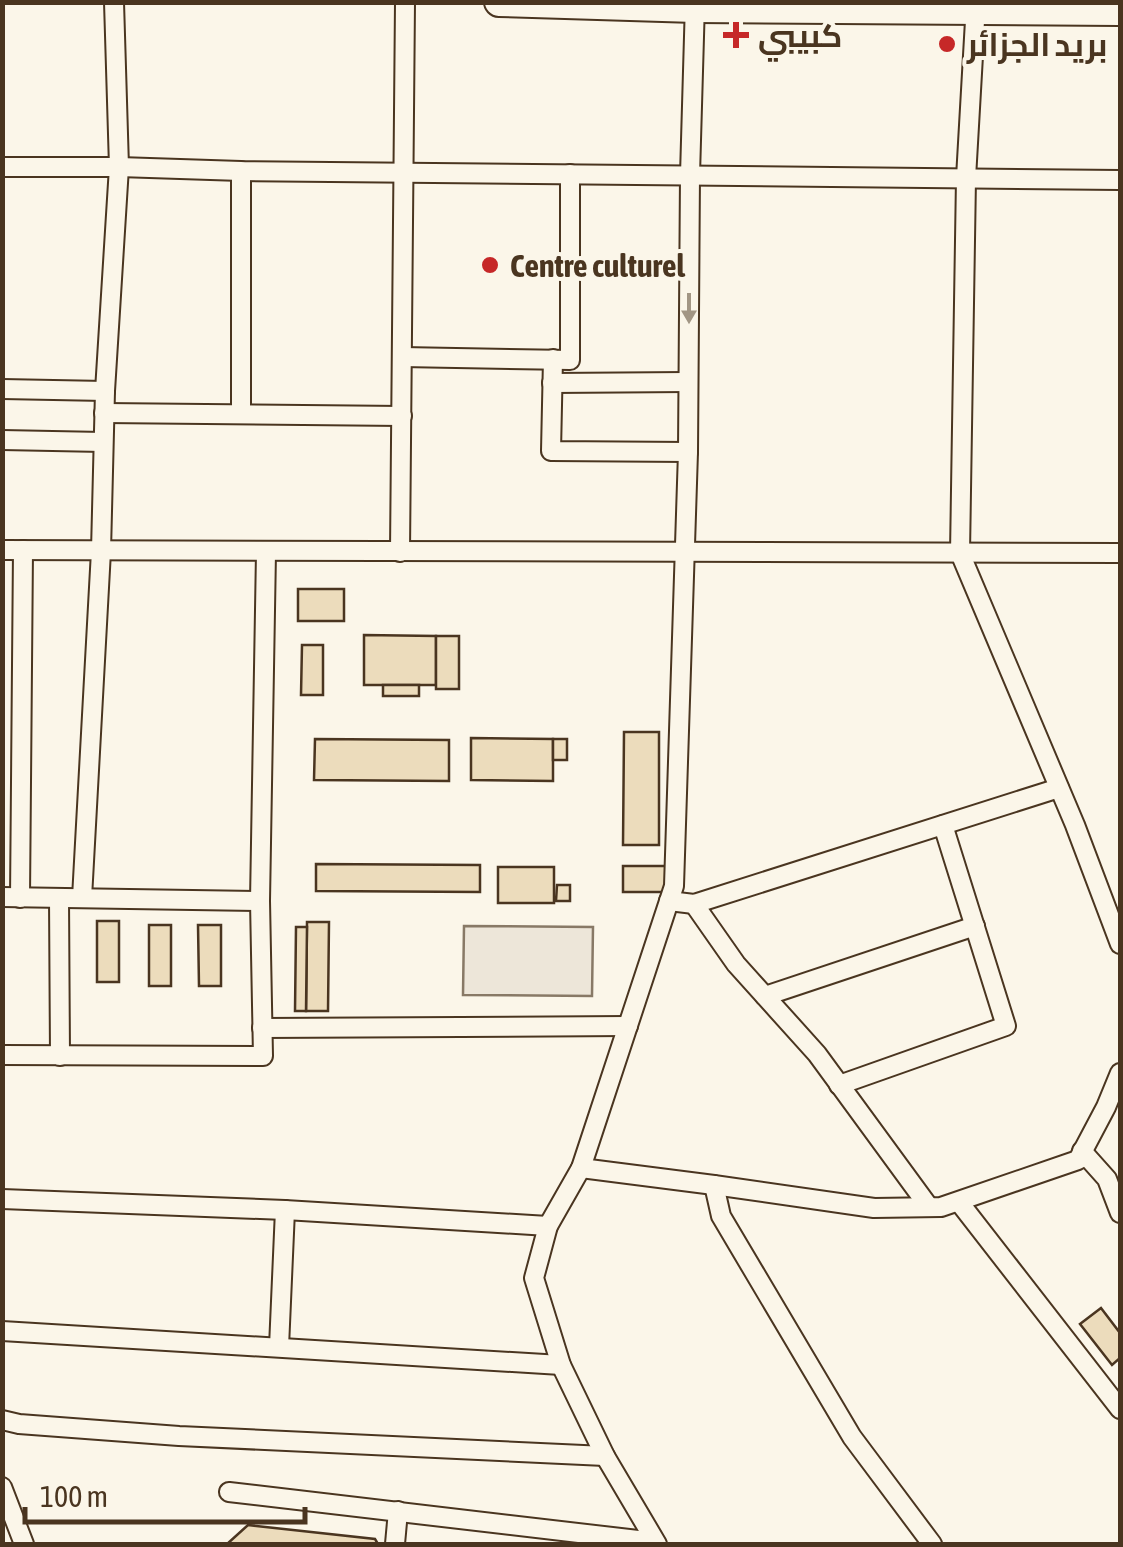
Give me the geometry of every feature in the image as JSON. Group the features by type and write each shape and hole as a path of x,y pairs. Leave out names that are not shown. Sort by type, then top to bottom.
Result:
{"main road":[{"path":"500,2 1120,11"}],"street":[{"path":"82,898 119,167 114,2"},
{"path":"400,552 405,2"},
{"path":"656,1543 605,1456 561,1365 534,1278 548,1226 581,1168 674,886 688,452 695,5"},
{"path":"976,7 966,178 960,553 1120,944"},
{"path":"2,168 1120,180"},
{"path":"241,171 241,414"},
{"path":"402,358 570,360 570,174"},
{"path":"553,359 550,451 688,452"},
{"path":"552,383 688,382"},
{"path":"2,389 105,391"},
{"path":"104,412 402,416"},
{"path":"2,440 104,442"},
{"path":"2,550 1120,553"},
{"path":"23,550 11,897 260,901"},
{"path":"2,1055 263,1056 260,901 266,552"},
{"path":"670,901 694,904 1059,788"},
{"path":"839,1085 1006,1026 943,825"},
{"path":"59,898 60,1056"},
{"path":"694,904 736,964 816,1054 929,1208"},
{"path":"765,996 975,926"},
{"path":"262,1028 628,1026"},
{"path":"581,1168 874,1208 941,1208 1078,1160 1118,1088"},
{"path":"1082,1152 1107,1179 1120,1213"},
{"path":"714,1185 721,1216 852,1437 932,1544"},
{"path":"2,1199 548,1226"},
{"path":"959,1202 1120,1408"},
{"path":"279,1347 285,1210"},
{"path":"2,1330 561,1365"},
{"path":"2,1420 179,1436 605,1456"},
{"path":"2,1487 24,1544"},
{"path":"229,1492 656,1543"},
{"path":"395,1544 398,1512"}],"shaded area":[{"path":"464,926 593,927 592,996 463,995"}],"building":[{"path":"298,589 344,589 344,621 298,621"},
{"path":"364,635 436,636 436,685 364,685"},
{"path":"436,636 459,636 459,689 436,689"},
{"path":"302,645 323,645 323,695 301,695"},
{"path":"383,685 419,685 419,696 383,696"},
{"path":"624,732 659,732 659,845 623,845"},
{"path":"471,738 553,739 553,781 471,780"},
{"path":"315,739 449,740 449,781 314,780"},
{"path":"553,739 567,739 567,760 553,760"},
{"path":"316,864 480,865 480,892 316,891"},
{"path":"623,866 667,866 666,892 623,892"},
{"path":"498,867 554,867 554,903 498,903"},
{"path":"557,885 570,885 570,901 556,901"},
{"path":"97,921 119,921 119,982 97,982"},
{"path":"307,922 329,922 328,1011 306,1011"},
{"path":"149,925 171,925 171,986 149,986"},
{"path":"198,925 221,925 221,986 199,986"},
{"path":"296,927 307,927 306,1011 295,1011"},
{"path":"1101,1308 1120,1333 1120,1358 1112,1365 1080,1324"},
{"path":"248,1525 375,1539 378,1544 227,1544"}],"place":[{"name":"كبيبي","path":"736,35"},
{"name":"بريد الجزائر","path":"947,44"},
{"name":"Centre culturel","path":"490,265"}]}
